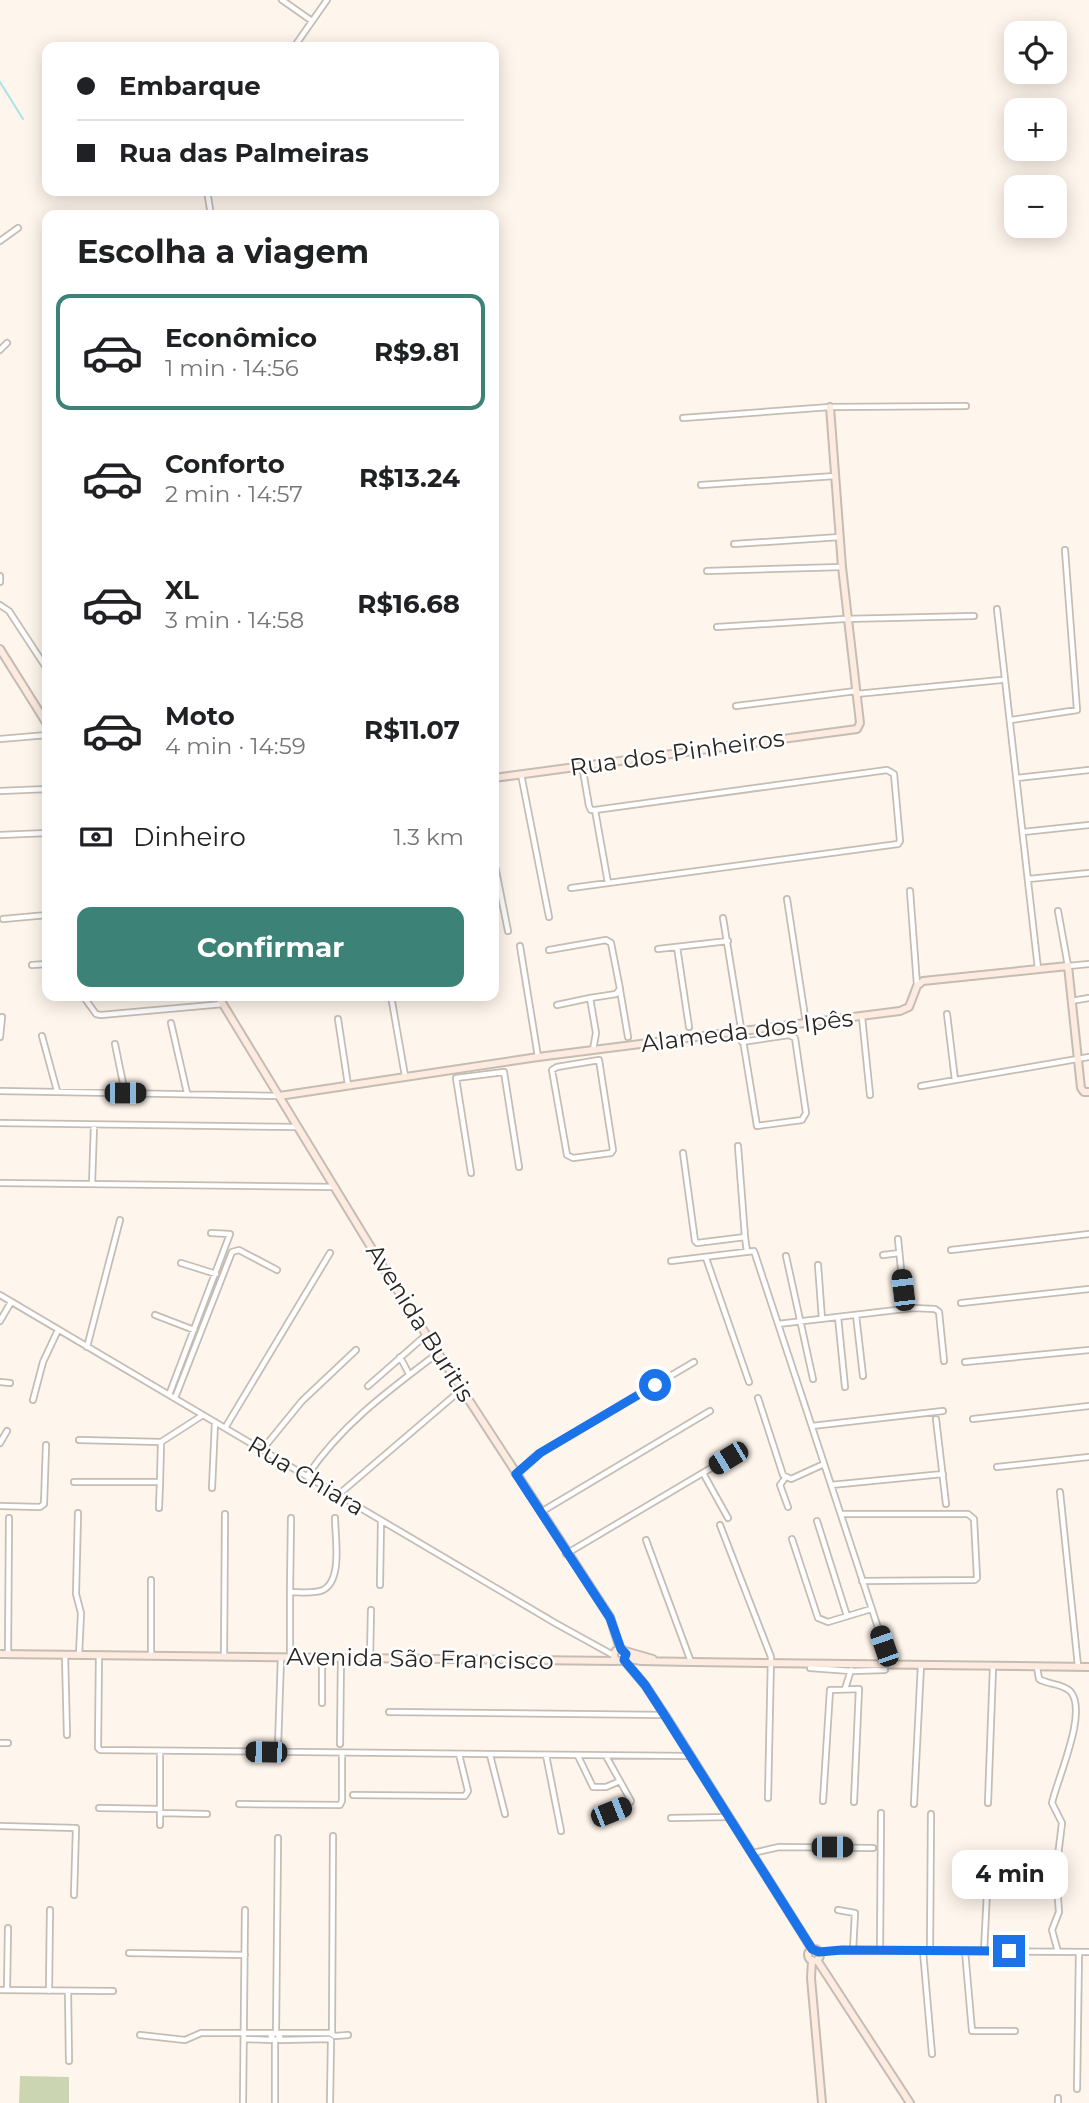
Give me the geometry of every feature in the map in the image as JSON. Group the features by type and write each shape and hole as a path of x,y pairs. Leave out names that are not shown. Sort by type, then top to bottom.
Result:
{"street":[{"path":"282,0 312,21"},
{"path":"297,42 327,0"},
{"path":"0,241 18,228"},
{"path":"0,351 7,344"},
{"path":"682,418 830,407 966,406"},
{"path":"830,407 842,567 856,692"},
{"path":"701,485 835,477"},
{"path":"734,544 840,537"},
{"path":"1011,720 1077,710 1065,550"},
{"path":"707,571 842,567"},
{"path":"0,576 0,582"},
{"path":"0,605 9,611 42,661"},
{"path":"997,609 1038,969"},
{"path":"717,627 849,619 974,616"},
{"path":"0,649 42,716"},
{"path":"736,706 856,692 1001,680"},
{"name":"Rua dos Pinheiros","path":"499,777 855,730 860,723 856,692"},
{"path":"0,739 42,735"},
{"path":"570,888 895,845 901,841 894,774 889,770 595,810 589,806 582,765"},
{"path":"1017,778 1089,770"},
{"path":"521,774 549,917"},
{"path":"0,792 42,789"},
{"path":"595,810 608,883"},
{"path":"1023,832 1089,825"},
{"path":"0,835 42,833"},
{"path":"1028,879 1089,873"},
{"path":"499,886 508,931"},
{"path":"910,891 917,986 927,981 1089,964"},
{"path":"787,899 806,1023"},
{"path":"1058,911 1068,966 1081,1088 1084,1092 1089,1092"},
{"path":"3,919 42,915"},
{"path":"723,918 740,1031 757,1126 802,1120 806,1113 795,1038 789,1035 742,1042"},
{"path":"549,950 609,941 628,1037"},
{"path":"658,949 728,941"},
{"path":"520,946 538,1057"},
{"path":"677,947 690,1027"},
{"path":"32,965 42,964"},
{"name":"Alameda dos Ipês","path":"279,1096 405,1074 862,1017 907,1009 917,986"},
{"path":"557,1005 616,993 620,989"},
{"path":"590,998 596,1033 593,1050"},
{"path":"1071,1001 1089,998"},
{"path":"87,1001 96,1014 101,1015 223,1004"},
{"name":"Avenida Buritis","path":"221,1001 460,1391 610,1618 621,1656 645,1685 753,1853 812,1949 807,1955 816,1957"},
{"path":"392,1001 405,1074"},
{"path":"947,1014 955,1080"},
{"path":"0,1037 2,1017"},
{"path":"862,1017 870,1095"},
{"path":"338,1019 348,1085"},
{"path":"171,1023 187,1093"},
{"path":"42,1036 57,1091"},
{"path":"115,1044 125,1093"},
{"path":"577,1052 578,1063"},
{"path":"921,1086 1089,1057"},
{"path":"599,1060 601,1063 614,1147 611,1153 573,1158 567,1155 552,1070 578,1063 599,1060"},
{"path":"478,1066 482,1075"},
{"path":"471,1173 456,1078 504,1072 519,1167"},
{"path":"0,1091 279,1096"},
{"path":"0,1123 298,1127"},
{"path":"92,1184 94,1125"},
{"path":"738,1146 747,1252"},
{"path":"683,1153 695,1241 697,1243 745,1237"},
{"path":"0,1182 336,1188"},
{"path":"86,1347 120,1220"},
{"path":"169,1395 230,1234 211,1233"},
{"path":"951,1250 1089,1234"},
{"path":"898,1239 905,1309"},
{"path":"175,1398 230,1254 239,1250 277,1270"},
{"path":"671,1261 754,1251 841,1514 887,1667"},
{"path":"225,1428 330,1253"},
{"path":"883,1255 899,1253"},
{"path":"786,1256 813,1379"},
{"path":"706,1258 749,1382"},
{"path":"181,1263 216,1274"},
{"path":"818,1265 822,1319"},
{"path":"961,1303 1089,1289"},
{"name":"Rua Chiara","path":"0,1295 584,1640 621,1656"},
{"path":"0,1321 11,1302"},
{"path":"778,1324 935,1308 939,1312 944,1361"},
{"path":"155,1315 194,1331"},
{"path":"856,1315 863,1376"},
{"path":"838,1317 845,1387"},
{"path":"33,1400 43,1362 58,1330"},
{"path":"368,1386 427,1334"},
{"path":"262,1450 302,1401 356,1350"},
{"path":"965,1362 1089,1350"},
{"path":"307,1476 340,1432 409,1374 439,1353"},
{"path":"400,1357 409,1374"},
{"path":"516,1474 540,1453 694,1362"},
{"path":"0,1382 10,1383"},
{"path":"338,1495 460,1391"},
{"path":"758,1398 785,1478"},
{"path":"973,1419 1089,1406"},
{"path":"541,1512 710,1411"},
{"path":"812,1426 943,1411"},
{"path":"79,1440 161,1443 203,1415"},
{"path":"936,1419 946,1504"},
{"path":"212,1488 215,1422"},
{"path":"0,1443 7,1431"},
{"path":"159,1508 161,1443"},
{"path":"0,1506 43,1506 46,1445"},
{"path":"997,1467 1089,1457"},
{"path":"566,1554 728,1458"},
{"path":"785,1478 790,1479 824,1464"},
{"path":"703,1474 727,1518"},
{"path":"831,1485 943,1474"},
{"path":"785,1478 780,1485 788,1507"},
{"path":"74,1482 160,1482"},
{"path":"1060,1492 1078,1667"},
{"path":"78,1513 76,1594 80,1614 79,1655"},
{"path":"224,1657 225,1514"},
{"path":"841,1514 968,1514 975,1521 977,1578 971,1581 862,1581"},
{"path":"4,1654 9,1518"},
{"path":"290,1657 292,1518"},
{"path":"290,1592 316,1592 331,1583 336,1574 335,1518"},
{"path":"380,1585 381,1520"},
{"path":"817,1521 847,1616"},
{"path":"720,1525 772,1663 768,1798"},
{"path":"792,1539 818,1618 828,1622 871,1609"},
{"path":"646,1540 691,1662"},
{"path":"151,1580 151,1656"},
{"path":"370,1658 371,1610"},
{"name":"Avenida São Francisco","path":"4,1654 341,1658 621,1656 641,1661 772,1663 852,1668 1089,1667"},
{"path":"65,1654 66,1735"},
{"path":"99,1655 98,1748 160,1751 690,1756"},
{"path":"278,1746 281,1657"},
{"path":"322,1657 322,1703"},
{"path":"340,1744 341,1658"},
{"path":"988,1803 993,1667"},
{"path":"1037,1667 1039,1679 1067,1689 1074,1697 1076,1707 1071,1749 1052,1803 1062,1823 1056,1872 1059,1912 1052,1930 1058,1952"},
{"path":"810,1668 852,1668 845,1689"},
{"path":"914,1804 921,1668"},
{"path":"823,1801 830,1689 859,1689 854,1802"},
{"path":"389,1712 665,1716"},
{"path":"0,1743 8,1743"},
{"path":"160,1751 160,1825"},
{"path":"239,1804 340,1805 342,1753"},
{"path":"353,1795 464,1796 468,1791 459,1754"},
{"path":"490,1755 505,1814"},
{"path":"546,1755 561,1831"},
{"path":"578,1756 593,1787 606,1787 620,1781"},
{"path":"606,1756 631,1801 627,1806 611,1812"},
{"path":"100,1808 207,1814"},
{"path":"880,1950 881,1813"},
{"path":"931,1814 926,1951 932,2054"},
{"path":"671,1818 730,1817"},
{"path":"0,1826 74,1827 77,1830 74,1895"},
{"path":"330,2103 333,1836"},
{"path":"275,2103 278,1838"},
{"path":"753,1853 779,1847 873,1848"},
{"path":"984,1951 988,1873"},
{"path":"49,1991 50,1910"},
{"path":"243,2103 245,1910"},
{"path":"838,1910 855,1913 853,1950"},
{"path":"7,1990 8,1928"},
{"path":"816,1957 853,1950 1089,1952"},
{"path":"965,1951 972,2031 1015,2031"},
{"path":"1077,2089 1079,1952"},
{"path":"129,1953 245,1955"},
{"path":"816,1957 811,1978 822,2103"},
{"path":"816,1957 910,2103"},
{"path":"0,1990 113,1992"},
{"path":"68,1991 69,2061"},
{"path":"141,2035 185,2040 201,2033 332,2036"},
{"path":"275,2040 276,2033"},
{"path":"259,2036 275,2040 348,2035"}],"green space":[{"path":"20,2076 69,2077 69,2103 19,2103"}],"waterway":[{"path":"0,82 23,119"}],"route":[{"path":"655,1385 540,1453 516,1474 610,1618 621,1649 625,1651 624,1660 645,1685 812,1949 819,1952 1009,1951"}]}
